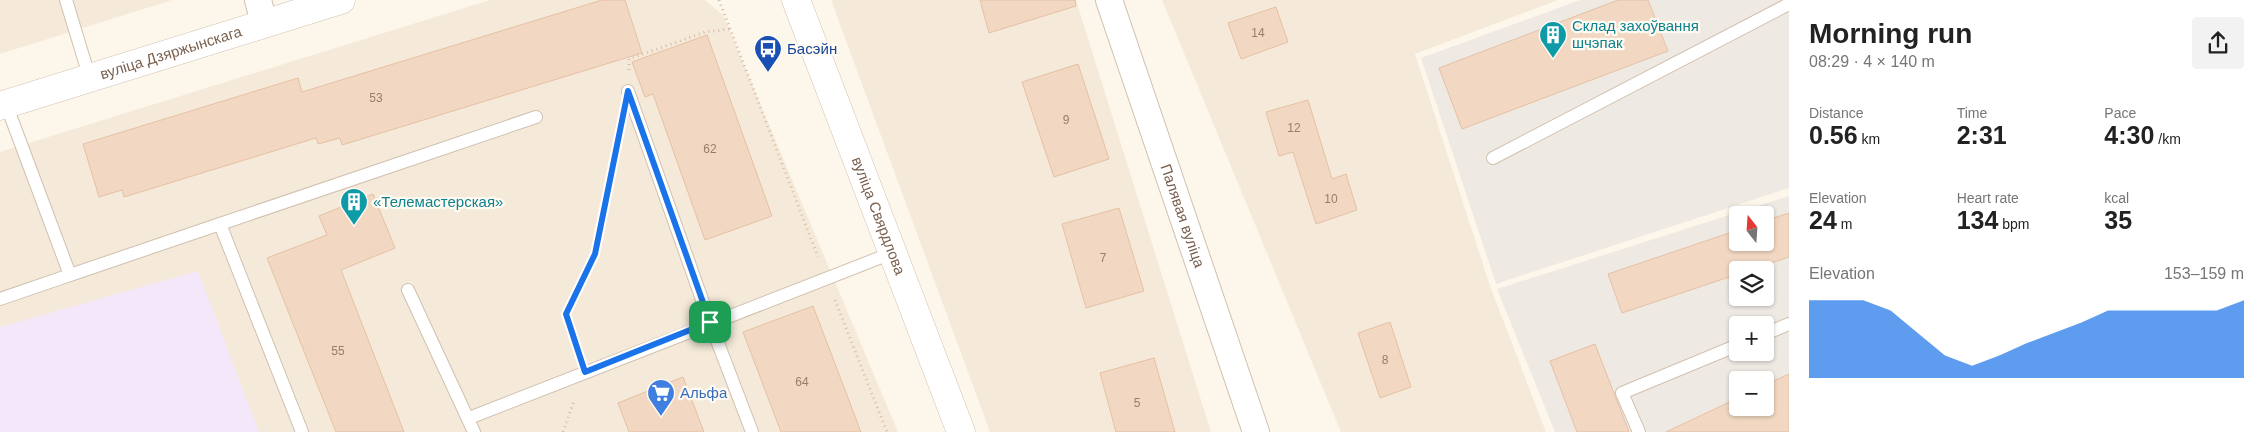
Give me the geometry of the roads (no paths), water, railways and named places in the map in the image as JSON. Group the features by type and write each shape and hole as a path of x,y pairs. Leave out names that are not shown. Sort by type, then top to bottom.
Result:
{"main road":[{"name":"вуліца Дзяржынскага","path":"3,105 90,79 261,12 341,0"},
{"name":"вуліца Свярдлова","path":"796,0 961,432"}],"street":[{"name":"Палявая вуліца","path":"1109,0 1256,432"}],"lane":[{"path":"66,0 90,79"},
{"path":"1493,158 1789,4"},
{"path":"628,91 710,322 752,432"},
{"path":"3,105 70,274"},
{"path":"0,299 536,117"},
{"path":"220,224 302,432"},
{"path":"469,418 710,322 892,253"},
{"path":"408,290 474,432"},
{"path":"1774,330 1789,324"},
{"path":"1640,432 1622,393 1729,350"}],"place":[{"name":"Склад захоўвання шчэпак","path":"1553,59"},
{"name":"Басэйн","path":"768,73"},
{"name":"«Телемастерская»","path":"354,226"},
{"name":"Альфа","path":"661,417"}]}
